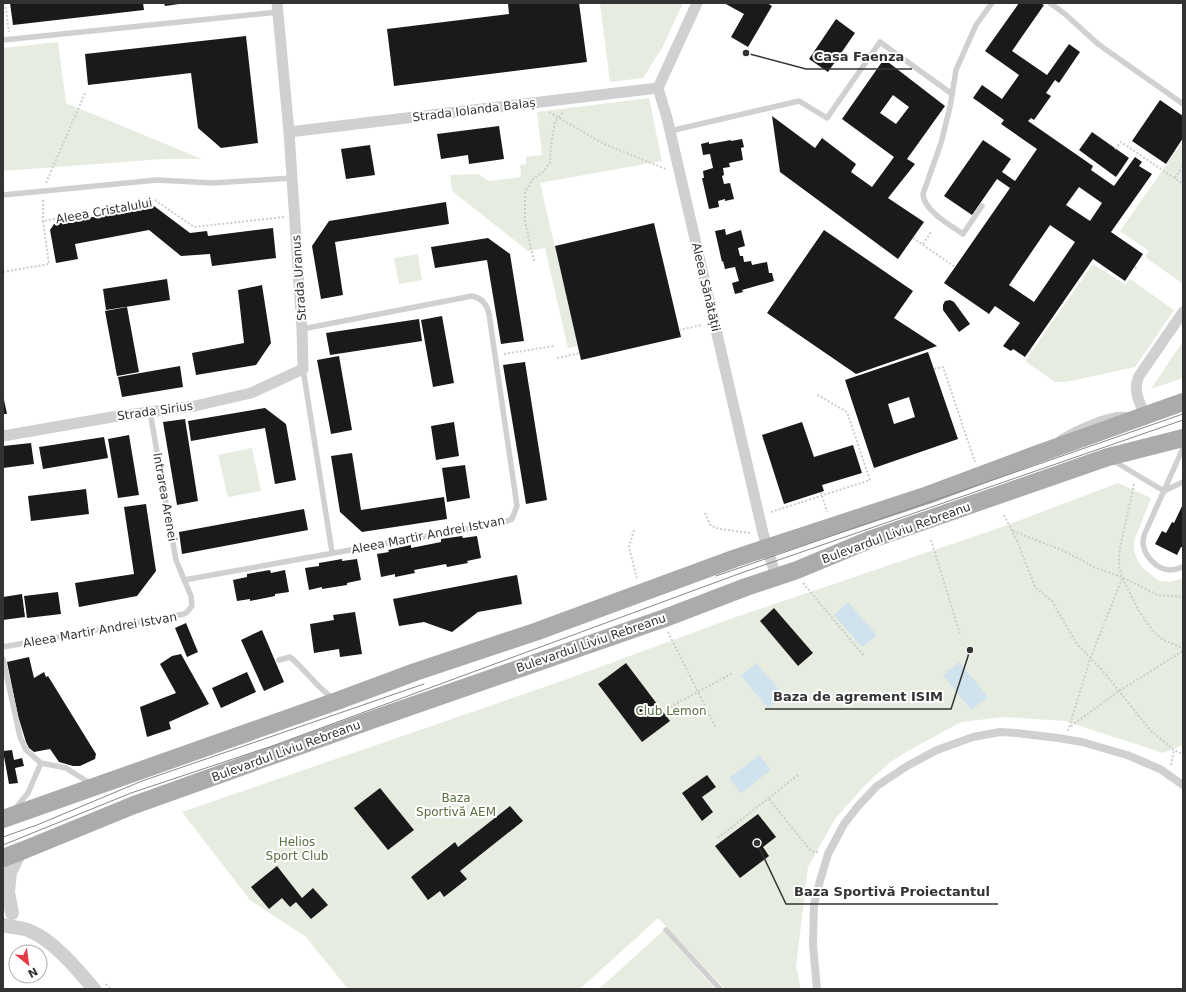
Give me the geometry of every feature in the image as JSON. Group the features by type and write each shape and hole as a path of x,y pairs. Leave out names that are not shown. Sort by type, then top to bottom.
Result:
{"main road":[{"name":"Bulevardul Liviu Rebreanu","path":"6,818 337,701 414,672 535,632 767,548 928,495 1183,402"},
{"name":"Bulevardul Liviu Rebreanu","path":"3,858 134,805 377,718 665,618 746,587 798,570 869,540 1108,457 1183,438"}],"street":[{"path":"658,88 697,3"},
{"name":"Strada Uranus","path":"278,7 295,216 303,369"},
{"name":"Aleea Sănătății","path":"658,88 670,131 763,533 776,577"},
{"name":"Strada Iolanda Balaș","path":"289,132 658,88"},
{"path":"1145,416 1135,390 1136,384 1139,376 1183,312"},
{"name":"Strada Sirius","path":"3,436 195,406 251,393 278,382 303,369"},
{"path":"817,989 813,945 814,904 828,854 844,824 877,786 889,777 923,757 973,737 1000,732 1082,742 1127,754 1160,769 1183,785"},
{"path":"20,852 10,872 7,910 21,918 30,931"},
{"path":"3,925 10,928 30,931 47,941 94,989"}],"lane":[{"path":"982,206 963,234 929,209 923,199 923,194 941,143 956,70 976,25 992,3"},
{"path":"1050,3 1098,44 1183,104"},
{"path":"3,40 278,7"},
{"path":"670,131 799,101 827,118 880,42 952,94"},
{"name":"Aleea Cristalului","path":"3,195 158,180 213,183 292,178"},
{"name":"Aleea Martir Andrei Istvan","path":"3,647 184,614 192,606 191,596 184,580 332,552 505,522 512,519 517,506 488,306 479,297 472,296 302,329"},
{"name":"Strada Uranus","path":"303,369 332,552"},
{"name":"Intrarea Arenei","path":"150,412 176,560 184,580"},
{"path":"1183,448 1145,532 1143,542 1144,549 1153,563 1161,568 1171,570 1183,567"},
{"path":"1108,457 1164,491"},
{"path":"1164,491 1183,482"},
{"path":"279,660 290,657 302,666 325,693 337,701"},
{"path":"3,659 20,737 26,750 41,763 66,768 95,786"},
{"path":"6,818 28,793 41,763"},
{"path":"666,930 720,989"}],"path":[{"path":"6,3 10,39"},
{"path":"43,221 43,191 86,92"},
{"path":"534,261 525,221 525,193 532,180 543,172 550,163 555,122 566,109"},
{"path":"547,112 604,144 666,169"},
{"path":"1116,149 1121,142 1183,184"},
{"path":"1175,178 1183,166"},
{"name":"Aleea Cristalului","path":"3,272 49,264 43,221 155,200 194,227 295,216"},
{"path":"923,244 931,232"},
{"path":"913,238 955,267"},
{"path":"679,330 702,325"},
{"path":"495,356 554,346"},
{"path":"557,358 580,353"},
{"path":"934,369 943,366 976,463"},
{"path":"771,512 870,480 847,412 816,394"},
{"path":"1137,475 1119,553 1119,566 1122,578 1135,605 1152,631 1163,640 1183,649"},
{"path":"821,492 828,515"},
{"path":"705,513 711,526 720,529 750,533"},
{"path":"1004,515 1018,543 1035,587 1052,601 1077,644 1103,671 1151,731 1174,750 1183,754"},
{"path":"634,530 629,547 637,580"},
{"path":"1012,530 1064,551 1094,567 1158,595 1183,597"},
{"path":"931,540 960,634"},
{"path":"1064,739 1070,726 1090,659 1122,578"},
{"path":"802,582 864,656"},
{"path":"667,629 716,728"},
{"path":"1070,726 1119,691 1183,649"},
{"path":"670,707 733,673"},
{"path":"1169,776 1174,750"},
{"path":"718,838 798,775"},
{"path":"768,799 811,851 828,854"}],"green space":[{"path":"600,3 683,3 662,48 643,78 610,82"},
{"path":"58,42 66,103 202,159 163,159 3,171 3,48"},
{"path":"649,98 662,161 540,183 578,346 568,348 545,248 528,251 452,191 450,175 478,174 489,181 521,177 520,165 526,164 526,157 542,155 537,112"},
{"path":"1183,141 1183,284 1145,257 1149,251 1120,231"},
{"path":"418,254 422,280 399,284 394,258"},
{"path":"1093,264 1126,285 1130,279 1174,310 1135,367 1066,382 1055,382 1025,361"},
{"path":"1183,341 1183,378 1151,389"},
{"path":"252,448 261,491 228,497 218,455"},
{"path":"1118,483 1151,498 1134,541 1134,552 1138,561 1144,569 1159,581 1170,582 1183,578 1183,745 1163,753 1065,721 1004,717 961,722 906,752 889,763 865,785 835,819 808,867 796,967 801,989 725,989 658,918 580,989 348,989 306,937 250,900 182,812 562,681 730,619 1002,527"},
{"path":"663,931 715,989 599,989"}],"water":[{"path":"848,602 877,635 862,647 834,615"},
{"path":"959,662 988,697 971,710 943,675"},
{"path":"756,663 784,695 768,708 741,676"},
{"path":"759,755 771,770 741,793 729,778"}],"building":[{"path":"10,3 143,3 144,10 13,25"},
{"path":"164,3 179,3 179,4 165,6"},
{"path":"508,3 579,3 587,62 394,86 387,29 509,14"},
{"path":"724,3 767,3 772,6 748,47 731,37 744,14"},
{"path":"1019,3 1040,3 1044,5 1012,51 1047,75 1069,44 1080,52 1059,83 1055,80 1046,93 1051,96 1034,120 1031,118 1028,121 1093,166 1091,170 1114,186 1135,157 1142,162 1139,166 1152,174 1111,232 1143,254 1125,281 1093,259 1025,357 1013,349 1011,351 1003,346 1020,323 995,306 989,314 944,283 1010,188 997,179 972,215 944,196 983,140 1011,159 1002,172 1015,181 1037,149 1001,124 1004,120 973,98 982,85 1002,99 1019,75 985,51","holes":["1079,187 1102,203 1090,221 1066,205","1050,225 1075,242 1034,302 1009,285"]},
{"path":"836,19 855,33 828,72 809,59"},
{"path":"246,36 258,143 221,148 198,128 191,73 88,85 85,54"},
{"path":"884,59 945,106 907,159 915,164 888,198 924,222 898,259 780,172 772,116 815,148 822,138 856,164 851,172 872,187 894,157 842,119","holes":["893,95 909,107 896,124 880,113"]},
{"path":"1160,100 1183,116 1183,138 1166,164 1132,141"},
{"path":"499,126 504,159 469,164 468,155 441,159 437,134"},
{"path":"1092,132 1129,158 1116,177 1079,150"},
{"path":"742,139 744,147 741,148 743,160 729,163 730,167 723,168 724,175 722,176 724,184 730,183 734,199 718,201 719,207 709,209 702,178 704,178 703,171 713,168 710,154 703,155 701,144"},
{"path":"370,145 375,175 346,179 341,149"},
{"path":"446,202 449,224 335,242 343,295 321,299 312,246 329,221"},
{"path":"154,206 190,233 207,231 208,236 273,228 276,258 212,266 210,254 181,256 149,230 75,244 78,259 56,263 50,230 54,224"},
{"path":"654,223 681,337 581,360 555,246"},
{"path":"725,229 726,235 741,230 745,246 738,248 740,256 743,256 744,262 751,261 752,265 767,262 769,273 772,273 774,281 742,290 743,292 735,294 732,283 739,281 735,267 725,269 715,231"},
{"path":"824,230 913,291 894,318 937,346 856,374 767,313"},
{"path":"488,238 510,254 524,341 501,344 487,260 435,268 431,247"},
{"path":"167,279 170,300 106,310 103,289"},
{"path":"262,285 271,343 256,365 196,375 192,353 244,343 238,290"},
{"path":"950,300 954,302 970,324 959,332 943,310 945,301"},
{"path":"127,307 139,372 117,376 105,311"},
{"path":"442,316 454,383 433,387 421,320"},
{"path":"419,319 422,341 330,355 326,333"},
{"path":"928,352 958,439 874,468 845,380","holes":["909,397 915,417 894,424 888,404"]},
{"path":"339,356 352,430 331,434 317,360"},
{"path":"525,362 547,500 526,504 503,365"},
{"path":"180,366 183,387 122,397 118,377"},
{"path":"3,395 7,414 3,414"},
{"path":"265,408 286,424 296,480 275,484 265,428 191,441 188,421"},
{"path":"185,419 198,501 177,505 163,422"},
{"path":"454,422 459,456 436,460 431,426"},
{"path":"802,422 814,457 853,445 862,473 822,485 824,491 784,504 762,435"},
{"path":"129,435 139,495 118,498 108,439"},
{"path":"104,437 108,458 43,469 39,447"},
{"path":"31,443 34,464 3,468 3,446"},
{"path":"352,453 361,510 444,497 447,519 362,532 340,512 331,456"},
{"path":"465,465 470,498 447,502 442,468"},
{"path":"86,489 89,514 31,521 28,496"},
{"path":"146,504 156,571 137,596 79,607 75,583 134,574 124,507"},
{"path":"1183,504 1183,548 1181,547 1177,555 1155,544 1162,531 1166,533 1172,522 1174,523"},
{"path":"304,509 308,530 182,554 179,532"},
{"path":"462,536 463,538 477,536 481,558 467,561 468,563 447,567 446,564 414,570 415,573 395,577 395,574 381,577 377,554 411,545 411,548 441,542 441,539"},
{"path":"342,559 342,561 357,559 361,580 347,583 347,585 322,589 322,587 309,590 305,568 319,566 319,563"},
{"path":"270,570 271,573 285,570 289,592 250,601 250,599 237,601 233,580 247,577 247,574"},
{"path":"517,575 522,604 478,612 452,632 424,622 399,626 393,599"},
{"path":"58,592 61,614 27,618 24,596"},
{"path":"22,594 25,617 3,620 3,597"},
{"path":"774,608 813,653 798,666 760,621"},
{"path":"355,612 362,654 340,657 339,649 314,653 310,624 334,620 333,615"},
{"path":"186,623 198,652 187,657 175,628"},
{"path":"262,630 284,682 264,691 241,640"},
{"path":"181,654 209,704 169,722 171,729 147,737 140,707 176,693 160,664 172,656"},
{"path":"29,657 34,678 44,672 46,677 48,676 96,754 95,759 80,766 73,766 59,762 50,749 34,752 29,748 18,716 7,662"},
{"path":"626,663 670,721 642,742 598,684"},
{"path":"247,672 256,692 221,708 212,688"},
{"path":"12,750 14,760 22,758 24,766 15,768 18,783 9,784 3,751"},
{"path":"707,775 716,787 702,797 713,812 702,821 682,793"},
{"path":"380,788 414,830 388,850 354,808"},
{"path":"510,806 523,821 460,871 467,879 444,897 440,891 428,900 411,877 455,842 458,847"},
{"path":"758,814 776,837 763,847 769,856 740,878 715,846"},
{"path":"277,866 302,898 313,888 328,905 311,919 296,902 290,907 282,898 269,909 251,887"}],"tram line":[{"path":"716,576 1183,414"},
{"path":"3,845 131,793 275,745 741,573 1183,420"},
{"path":"3,837 37,825 142,781 424,684"}],"place":[{"name":"Casa Faenza","path":"746,53"},
{"name":"Baza de agrement ISIM","path":"970,650"},
{"name":"Baza Sportivă Proiectantul","path":"757,843"}],"park label":[{"name":"Club Lemon","path":"671,711"},
{"name":"Baza Sportivă AEM","path":"456,805"},
{"name":"Helios Sport Club","path":"297,849"}]}
